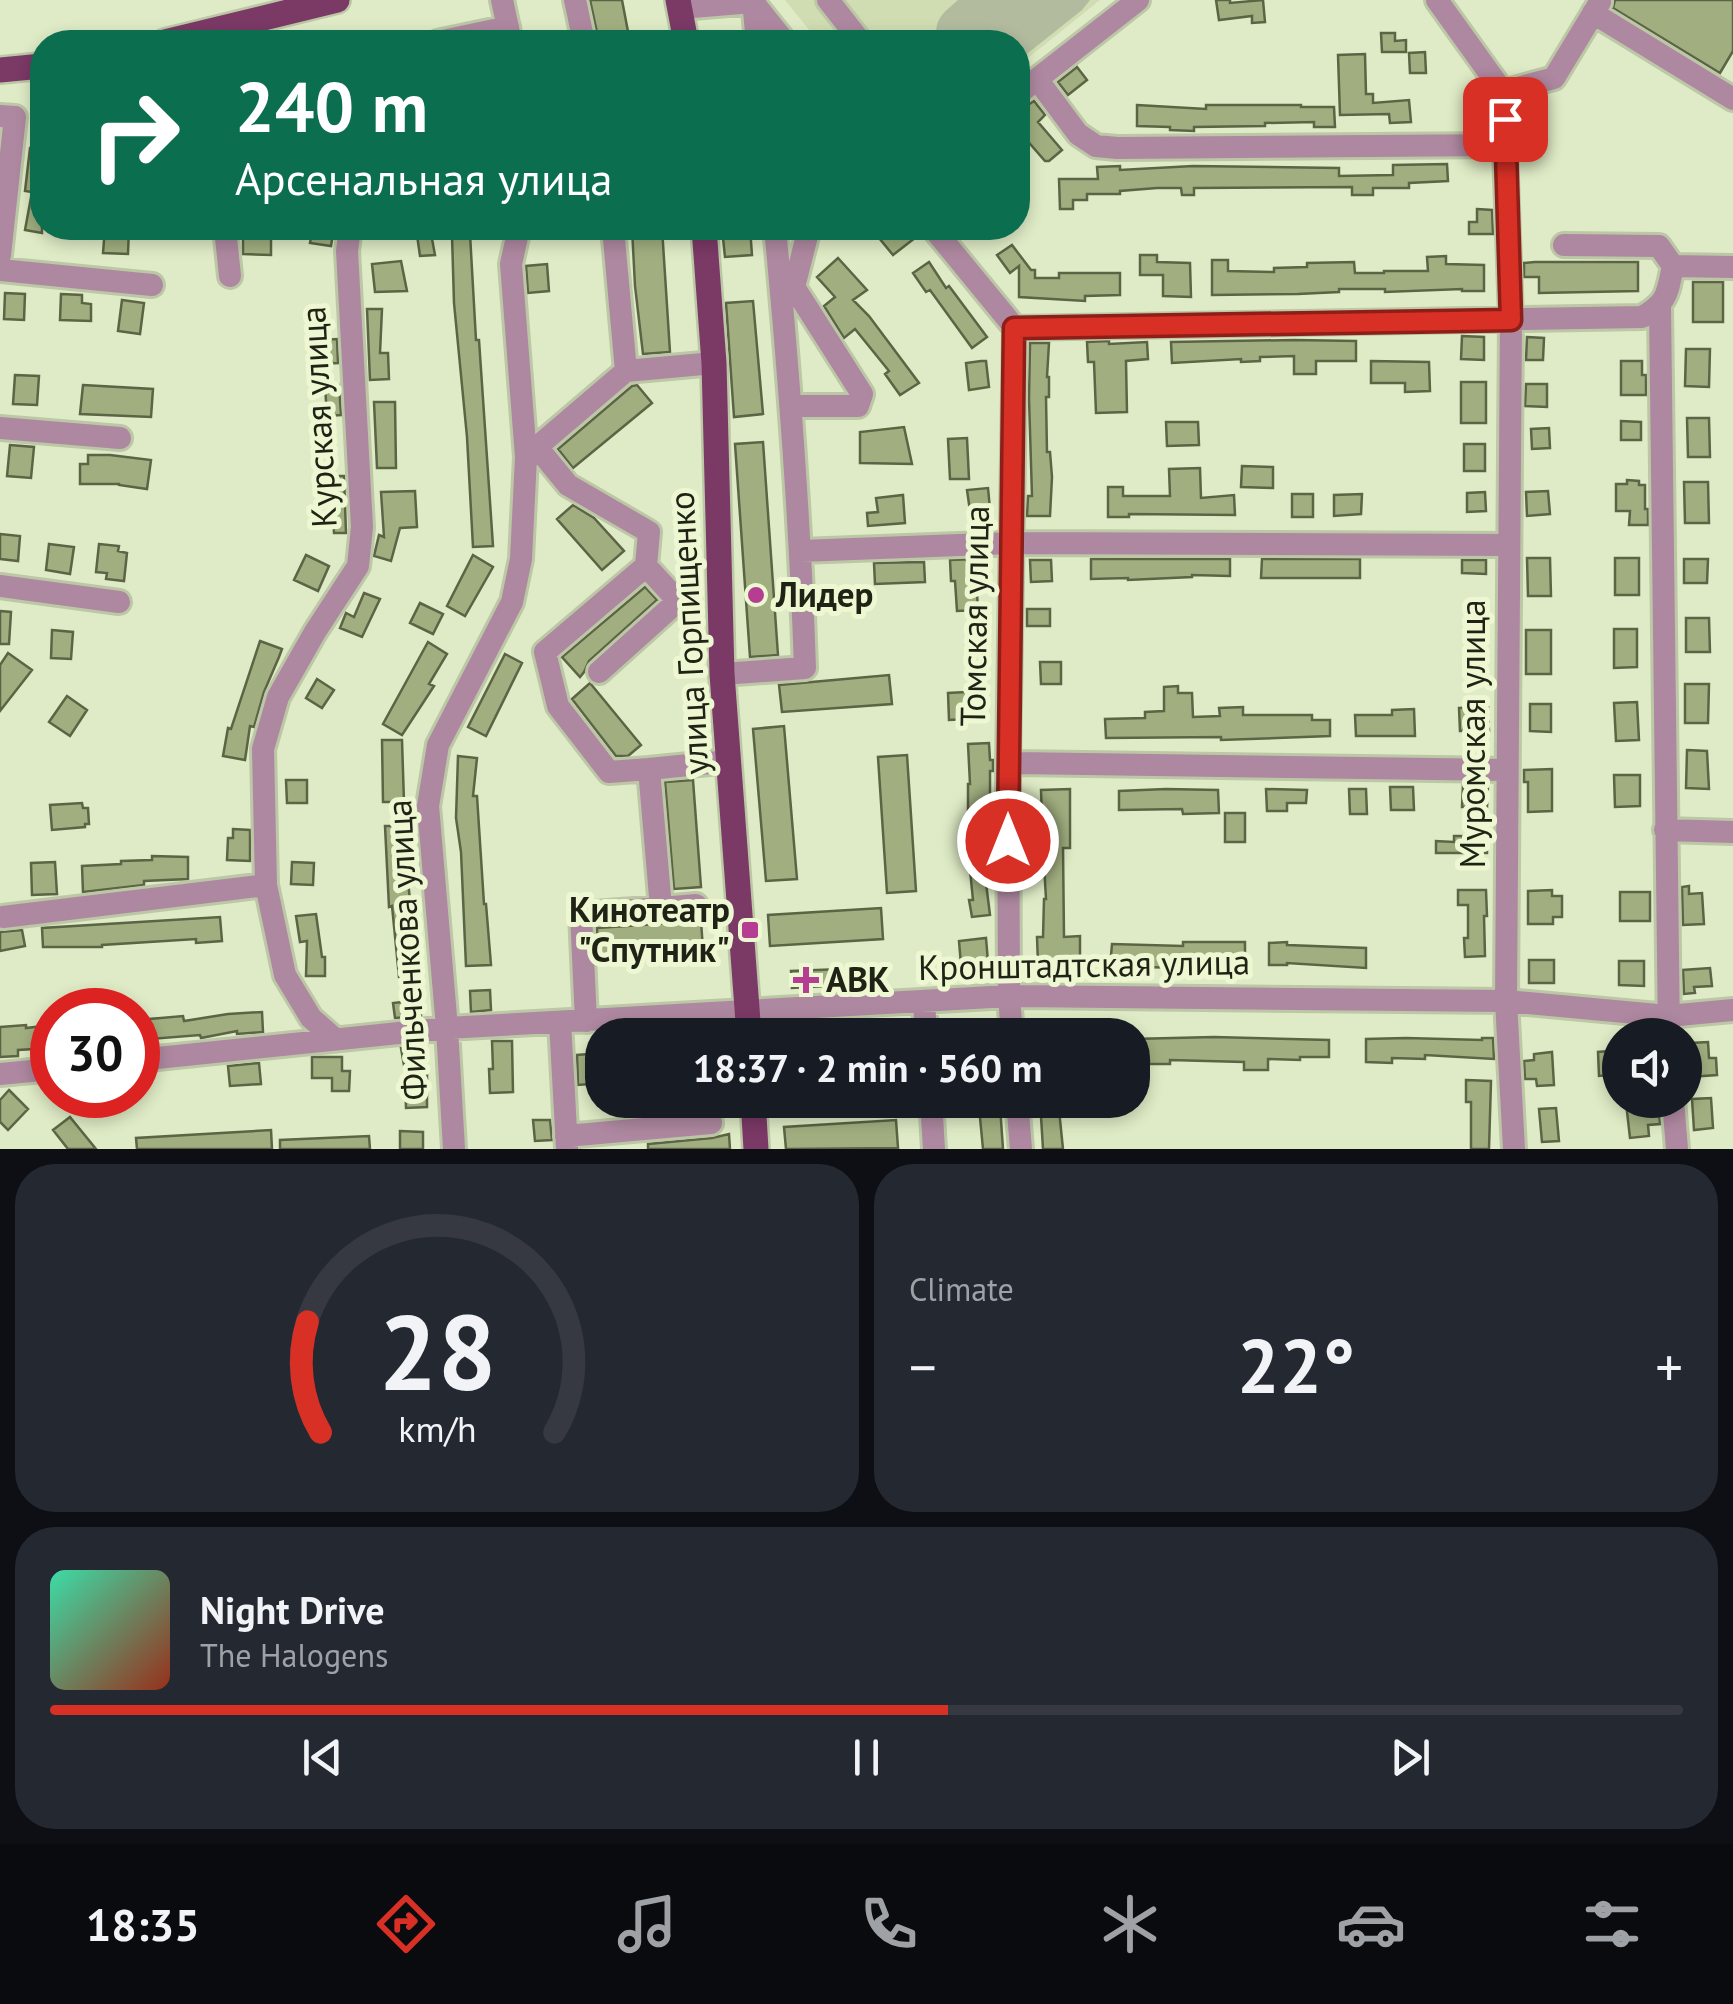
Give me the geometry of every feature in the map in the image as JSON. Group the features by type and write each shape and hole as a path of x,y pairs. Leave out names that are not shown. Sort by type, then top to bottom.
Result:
{"main road":[{"path":"215,30 338,0"},
{"path":"679,4 684,30"},
{"path":"0,70 30,67"},
{"name":"улица Горпищенко","path":"705,240 714,362 722,674 748,1018"},
{"path":"754,1118 756,1149"}],"street":[{"path":"576,0 582,30"},
{"path":"828,0 852,30"},
{"path":"1030,85 1138,0"},
{"path":"1437,0 1503,92 1554,78 1597,6 1733,99"},
{"path":"679,4 754,1"},
{"path":"754,1 756,30"},
{"path":"754,1 776,30"},
{"path":"470,30 509,15"},
{"path":"1037,79 1078,134 1096,146 1506,145"},
{"name":"Муромская улица","path":"1503,92 1511,320 1506,1001 1514,1149"},
{"path":"0,255 8,117"},
{"path":"226,240 230,276"},
{"name":"Курская улица","path":"335,1039 311,1018 285,975 266,885 263,749 278,696 358,566 362,527 348,240"},
{"name":"Фильченкова улица","path":"454,1149 428,806 438,745 512,602 521,559 526,456 511,264 516,240"},
{"path":"614,240 626,371"},
{"path":"722,674 805,668 787,288 777,240"},
{"path":"787,288 805,240"},
{"path":"943,240 1014,328 1642,317 1660,307"},
{"path":"1564,245 1660,246 1673,266 1668,292 1660,307 1668,1018"},
{"path":"1673,266 1733,267 1733,282"},
{"path":"0,270 152,285"},
{"path":"787,288 862,394 858,406 792,406"},
{"name":"Томская улица","path":"1011,1018 1008,763 1014,328"},
{"path":"714,362 626,371 537,447 568,485 649,532 646,566 545,652 558,706 609,772 729,761"},
{"path":"0,428 120,438"},
{"path":"802,551 1012,543 1509,545"},
{"path":"599,672 678,601 646,566"},
{"path":"0,586 119,602"},
{"path":"1008,763 1506,770"},
{"path":"649,769 661,908"},
{"path":"1666,830 1733,832"},
{"path":"4,917 266,885"},
{"path":"586,1018 581,914 696,905"},
{"name":"Кронштадтская улица","path":"788,1018 924,1001 1009,996 1506,1001 1616,1018"},
{"path":"924,1001 925,1018"},
{"name":"Кронштадтская улица","path":"1700,1018 1733,1010"},
{"name":"Кронштадтская улица","path":"160,1058 447,1028 585,1020"},
{"path":"560,1022 567,1142 711,1122"},
{"path":"0,1074 30,1071"},
{"path":"932,1118 934,1149"},
{"path":"1018,1118 1021,1149"},
{"path":"1675,1118 1677,1149"}],"shaded area":[{"path":"785,0 1100,0 1030,56 1030,30 809,30"},
{"path":"958,0 1090,0 1030,51 1030,30 937,30 947,10"}],"building":[{"path":"590,0 622,0 628,30 596,30"},
{"path":"1216,0 1263,0 1265,22 1252,23 1252,16 1219,20"},
{"path":"1615,0 1733,0 1733,51 1720,73 1613,8"},
{"path":"1381,33 1395,33 1395,41 1406,40 1406,52 1382,52"},
{"path":"1425,52 1426,73 1410,73 1409,53"},
{"path":"1365,54 1366,94 1373,94 1373,103 1409,100 1411,122 1390,123 1389,114 1340,115 1338,55"},
{"path":"1077,67 1087,80 1068,95 1058,82"},
{"path":"1034,101 1045,115 1038,122 1062,150 1049,161 1030,144 1030,104"},
{"path":"1137,105 1206,109 1206,105 1334,107 1335,127 1314,127 1314,122 1170,130 1137,126"},
{"path":"30,148 30,192 25,191"},
{"path":"1447,164 1448,181 1409,183 1409,188 1373,188 1373,195 1352,195 1352,187 1194,188 1194,195 1182,195 1181,188 1157,188 1087,194 1087,200 1073,200 1073,209 1060,209 1059,179 1098,179 1097,167 1339,168 1339,176 1393,175 1393,165"},
{"path":"30,203 30,231 25,230"},
{"path":"1477,209 1492,210 1493,234 1469,234 1469,222 1477,222"},
{"path":"104,240 129,240 128,254 103,253"},
{"path":"243,240 271,240 271,255 243,254"},
{"path":"311,240 332,240 331,246 310,243"},
{"path":"418,240 432,240 435,255 420,256"},
{"path":"452,240 470,240 493,546 473,547"},
{"path":"633,240 663,240 670,352 643,354"},
{"path":"723,240 751,240 752,255 725,257"},
{"path":"881,240 912,240 893,255"},
{"path":"1012,245 1035,270 1035,278 1059,278 1059,273 1120,273 1120,295 1085,296 1085,301 1019,297 1019,266 1010,273 997,255"},
{"path":"1140,255 1157,255 1157,262 1190,263 1191,297 1163,296 1163,275 1140,275"},
{"path":"1446,256 1446,264 1484,265 1484,291 1339,289 1298,294 1212,295 1212,260 1228,260 1228,271 1274,272 1274,268 1307,267 1307,263 1354,262 1355,273 1384,273 1428,271 1427,257"},
{"path":"838,258 867,290 853,300 919,383 900,395 885,374 889,371 855,329 844,338 824,306 835,297 817,277"},
{"path":"401,261 407,291 375,292 372,264"},
{"path":"929,262 987,337 972,348 913,273"},
{"path":"1638,262 1638,291 1539,293 1539,277 1524,277 1524,263"},
{"path":"547,264 549,291 528,293 526,266"},
{"path":"1693,282 1723,282 1723,322 1693,322"},
{"path":"5,293 25,294 24,320 4,319"},
{"path":"61,294 82,295 82,303 91,304 91,321 60,320"},
{"path":"122,300 144,303 140,334 118,331"},
{"path":"753,301 763,414 734,417 726,303"},
{"path":"367,309 382,309 380,353 388,353 389,379 370,380"},
{"path":"1462,336 1484,337 1484,360 1461,359"},
{"path":"1527,337 1544,338 1543,360 1526,360"},
{"path":"337,339 338,363 322,364 321,340"},
{"path":"1356,341 1356,361 1316,361 1316,374 1294,374 1294,356 1260,357 1260,361 1172,363 1171,342"},
{"path":"1087,342 1147,342 1148,359 1126,361 1127,412 1096,413 1094,362 1088,362"},
{"path":"1030,343 1049,343 1046,397 1047,452 1052,477 1050,516 1027,516 1028,496 1032,496"},
{"path":"1686,349 1710,349 1709,387 1685,386"},
{"path":"986,361 989,387 969,390 966,363"},
{"path":"1371,361 1429,362 1430,391 1405,392 1405,383 1371,383"},
{"path":"1621,361 1642,361 1646,395 1621,395"},
{"path":"15,375 39,376 37,405 13,404"},
{"path":"1461,382 1486,382 1486,423 1461,423"},
{"path":"1526,384 1547,384 1547,407 1525,406"},
{"path":"83,385 153,389 151,417 80,414"},
{"path":"339,385 341,415 327,416 325,386"},
{"path":"637,385 652,403 573,468 558,449"},
{"path":"374,402 395,402 396,468 377,468"},
{"path":"1687,418 1709,418 1710,457 1688,457"},
{"path":"1621,421 1641,422 1641,440 1621,440"},
{"path":"1166,422 1198,422 1199,445 1167,446"},
{"path":"904,427 912,464 860,463 860,432"},
{"path":"1549,428 1550,448 1532,449 1531,429"},
{"path":"967,438 969,479 950,479 948,439"},
{"path":"763,442 778,655 750,657 735,444"},
{"path":"1464,444 1485,444 1485,471 1464,471"},
{"path":"10,445 34,447 31,478 7,476"},
{"path":"88,455 151,460 147,489 80,484 80,464 88,464"},
{"path":"1242,466 1273,467 1273,488 1241,487"},
{"path":"1200,468 1201,498 1234,495 1235,515 1108,517 1108,487 1123,487 1123,496 1170,496 1169,469"},
{"path":"331,476 344,476 346,533 334,533"},
{"path":"1627,480 1645,485 1648,525 1629,525 1630,511 1616,511 1616,484 1627,484"},
{"path":"1684,482 1708,482 1709,523 1685,523"},
{"path":"988,488 990,509 970,511 967,490"},
{"path":"415,491 417,527 400,528 391,561 374,556 379,535 384,537 381,492"},
{"path":"1548,491 1550,514 1527,516 1526,492"},
{"path":"1485,492 1486,511 1467,512 1467,493"},
{"path":"1292,494 1313,494 1313,517 1292,517"},
{"path":"1362,494 1361,514 1334,516 1334,495"},
{"path":"903,495 905,523 868,526 867,513 878,512 876,498"},
{"path":"573,505 594,518 624,551 602,570 557,519"},
{"path":"0,534 20,536 18,561 0,559"},
{"path":"49,544 74,547 70,574 46,570"},
{"path":"99,544 119,546 118,551 127,553 124,581 106,579 107,573 96,572"},
{"path":"306,555 329,566 318,591 294,580"},
{"path":"473,555 493,567 465,616 447,606"},
{"path":"1527,558 1550,558 1551,596 1528,596"},
{"path":"1615,558 1639,558 1639,595 1615,595"},
{"path":"975,559 978,610 957,611 950,560"},
{"path":"1091,559 1230,559 1230,576 1091,579"},
{"path":"1262,559 1360,559 1360,578 1261,578"},
{"path":"1684,559 1708,559 1707,583 1684,583"},
{"path":"1030,560 1051,560 1052,581 1031,582"},
{"path":"1462,560 1486,560 1486,574 1462,573"},
{"path":"924,562 925,582 875,584 874,563"},
{"path":"645,587 657,600 589,661 580,677 562,657"},
{"path":"364,593 380,599 362,637 340,628 346,613 354,617"},
{"path":"420,603 443,614 433,634 410,623"},
{"path":"1027,609 1050,609 1050,626 1027,626"},
{"path":"0,611 11,612 9,644 0,644"},
{"path":"1686,618 1709,618 1710,652 1686,652"},
{"path":"1614,629 1637,629 1637,667 1614,668"},
{"path":"52,630 73,632 71,659 51,658"},
{"path":"1526,630 1551,630 1551,674 1526,674"},
{"path":"260,641 282,649 254,727 250,726 245,760 223,756 228,728 231,729"},
{"path":"428,642 447,654 429,684 434,686 402,735 383,724"},
{"path":"8,653 32,670 0,711 0,665"},
{"path":"505,654 522,663 486,736 468,727"},
{"path":"1040,662 1061,662 1061,684 1041,684"},
{"path":"889,675 892,704 782,712 779,685"},
{"path":"317,679 334,690 322,708 306,698"},
{"path":"590,683 641,745 628,756 616,756 572,699"},
{"path":"1685,684 1709,684 1708,723 1685,723"},
{"path":"1178,686 1178,693 1192,693 1193,717 1220,716 1219,708 1243,707 1243,715 1312,715 1312,720 1330,720 1330,736 1221,740 1106,738 1105,719 1145,718 1145,712 1164,711 1164,687"},
{"path":"966,692 968,719 949,720 948,693"},
{"path":"67,696 87,710 70,736 49,722"},
{"path":"1637,702 1639,740 1616,741 1614,703"},
{"path":"1530,704 1551,704 1551,732 1530,731"},
{"path":"1488,707 1489,731 1460,731 1459,708"},
{"path":"1414,709 1415,736 1356,736 1355,715 1392,715 1392,710"},
{"path":"784,726 797,879 766,881 753,729"},
{"path":"382,740 402,740 404,802 383,802"},
{"path":"989,743 993,760 993,822 988,822 993,883 986,883 990,915 972,917 968,744"},
{"path":"1687,750 1707,751 1709,789 1686,788"},
{"path":"907,755 916,891 887,893 878,757"},
{"path":"458,756 477,758 473,796 477,796 491,965 466,966 456,818"},
{"path":"1552,769 1552,811 1528,812 1524,770"},
{"path":"1614,775 1640,775 1640,806 1615,807"},
{"path":"286,780 307,780 307,803 287,803"},
{"path":"693,780 701,887 674,889 665,782"},
{"path":"1463,784 1488,785 1487,807 1462,807"},
{"path":"1390,787 1413,787 1414,810 1391,810"},
{"path":"1070,789 1070,848 1063,848 1064,937 1080,936 1080,963 1038,964 1037,937 1043,937 1046,899 1043,847 1039,847 1041,790"},
{"path":"1266,789 1307,790 1306,803 1287,803 1287,811 1267,811"},
{"path":"1349,789 1366,789 1367,814 1350,814"},
{"path":"1218,790 1219,813 1119,810 1119,791"},
{"path":"82,803 83,808 88,808 89,824 52,830 50,805"},
{"path":"1225,813 1245,813 1245,842 1225,842"},
{"path":"385,826 404,826 406,881 418,976 399,977 392,906 389,907"},
{"path":"233,829 250,830 250,861 227,860 228,838 233,838"},
{"path":"1454,836 1487,836 1487,853 1436,853 1436,841 1454,842"},
{"path":"152,856 188,857 188,879 144,881 144,885 83,892 82,866 152,860"},
{"path":"55,862 57,894 32,895 31,863"},
{"path":"292,862 314,863 313,885 291,884"},
{"path":"1689,886 1689,894 1702,893 1704,924 1683,925 1682,887"},
{"path":"1458,890 1486,890 1485,956 1465,957 1468,905 1458,905"},
{"path":"1552,890 1552,896 1562,896 1562,917 1553,917 1553,924 1528,924 1528,891"},
{"path":"1620,892 1650,892 1650,921 1620,921"},
{"path":"881,908 883,939 770,946 768,915"},
{"path":"316,914 325,976 306,976 307,941 300,942 296,916"},
{"path":"220,917 222,941 43,947 42,928"},
{"path":"701,921 703,949 598,955 597,928"},
{"path":"22,930 25,946 0,951 0,932"},
{"path":"986,938 988,962 961,965 959,941"},
{"path":"1183,942 1245,942 1245,968 1110,967 1112,944 1183,946"},
{"path":"1269,943 1366,948 1366,968 1269,965"},
{"path":"1529,960 1554,960 1554,983 1529,983"},
{"path":"1619,961 1644,961 1644,986 1619,985"},
{"path":"1710,968 1712,986 1694,987 1695,993 1684,994 1683,970"},
{"path":"842,969 843,985 792,988 791,971"},
{"path":"490,990 491,1010 471,1012 470,991"},
{"path":"420,1000 421,1016 395,1018 393,1003"},
{"path":"262,1012 263,1032 160,1038 160,1018 183,1016 184,1021"},
{"path":"0,1027 30,1028 30,1049 18,1050 18,1056 0,1057"},
{"path":"1493,1038 1494,1059 1425,1055 1425,1059 1392,1058 1392,1063 1366,1062 1366,1039"},
{"path":"1150,1039 1329,1040 1329,1057 1268,1059 1268,1070 1244,1070 1244,1062 1170,1060 1170,1064 1150,1064"},
{"path":"492,1041 512,1041 513,1092 490,1093"},
{"path":"1702,1042 1708,1042 1709,1058 1716,1058 1717,1075 1702,1076"},
{"path":"422,1046 427,1107 406,1108 401,1048"},
{"path":"1552,1052 1554,1085 1537,1086 1536,1079 1525,1079 1524,1061 1534,1060 1534,1054"},
{"path":"1598,1052 1602,1052 1602,1076 1599,1076"},
{"path":"585,1054 585,1084 578,1085 577,1055"},
{"path":"312,1057 342,1057 342,1071 350,1071 349,1091 332,1091 332,1078 312,1078"},
{"path":"259,1063 261,1084 230,1086 228,1066"},
{"path":"1466,1080 1491,1081 1489,1149 1471,1149 1471,1102 1466,1102"},
{"path":"9,1090 28,1109 8,1130 0,1122 0,1100"},
{"path":"1702,1098 1711,1098 1713,1128 1694,1130 1693,1118 1702,1118"},
{"path":"1556,1108 1559,1141 1542,1142 1539,1109"},
{"path":"71,1118 96,1149 68,1149 53,1130"},
{"path":"980,1118 1001,1118 1003,1149 983,1149"},
{"path":"1041,1118 1060,1118 1063,1149 1043,1149"},
{"path":"1628,1118 1660,1118 1660,1124 1648,1125 1649,1136 1630,1138"},
{"path":"533,1120 550,1120 552,1140 535,1141"},
{"path":"896,1120 898,1148 786,1149 784,1127"},
{"path":"271,1130 272,1149 137,1149 136,1138"},
{"path":"400,1131 423,1132 423,1149 400,1149"},
{"path":"729,1134 730,1149 648,1149 648,1144"},
{"path":"369,1136 370,1149 280,1149 280,1140"}],"place":[{"name":"Лидер","path":"756,595"},
{"name":"Кинотеатр \"Спутник\"","path":"750,930"},
{"name":"АВК","path":"806,980"}],"route":[{"path":"1008,841 1014,328 1511,320 1505,119"}]}
